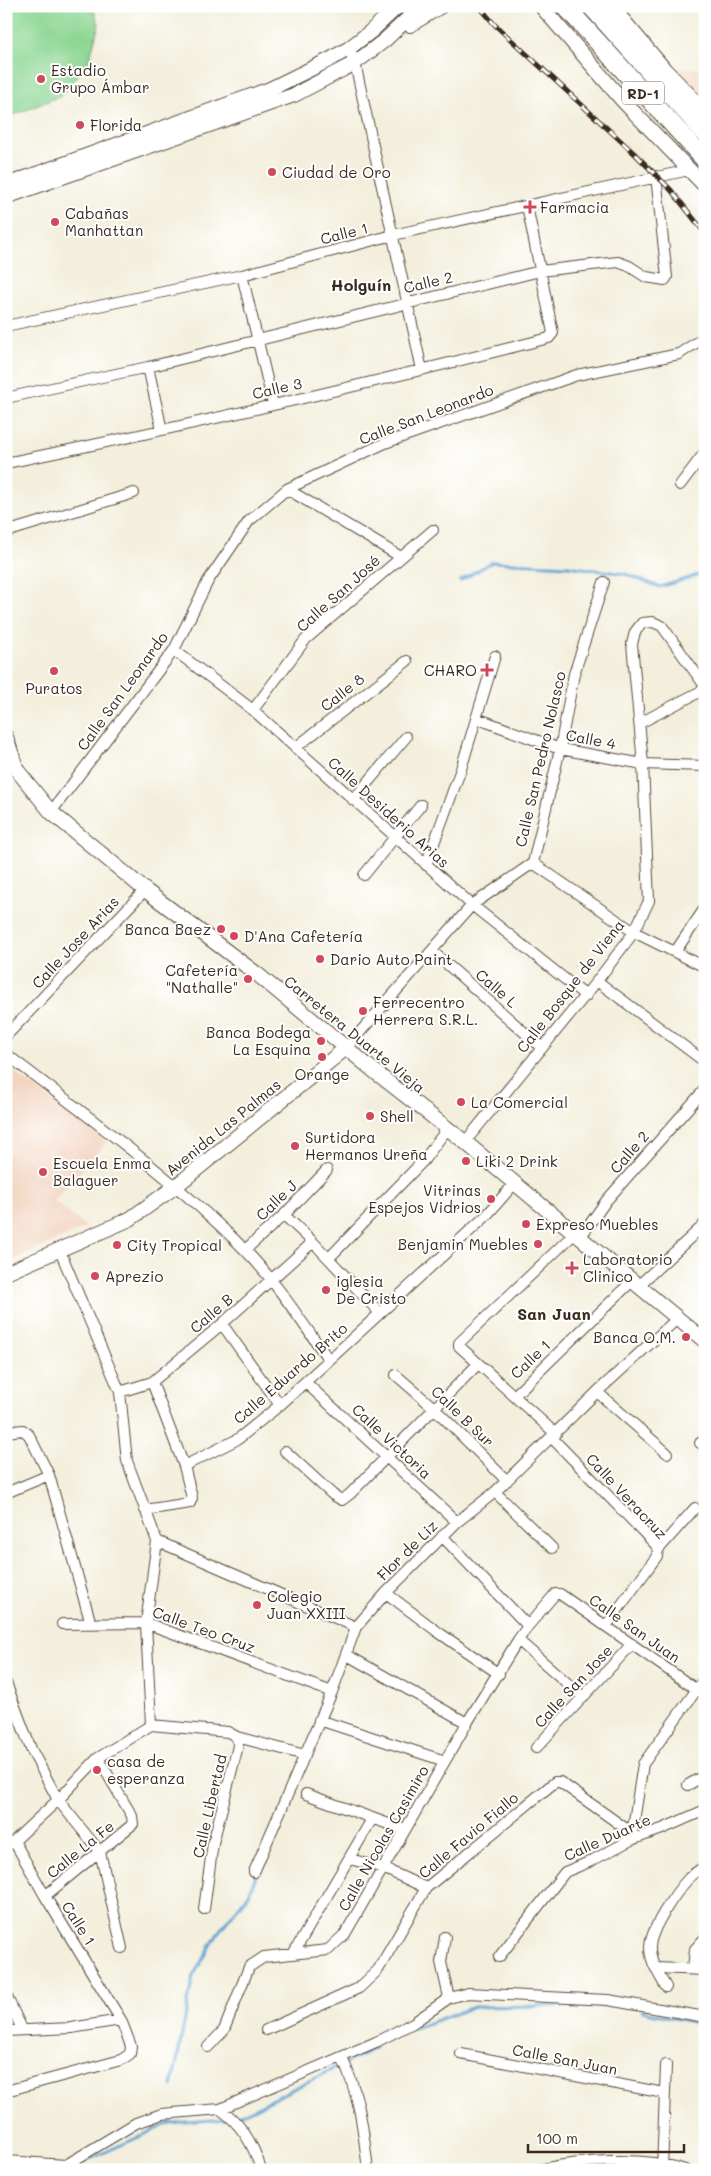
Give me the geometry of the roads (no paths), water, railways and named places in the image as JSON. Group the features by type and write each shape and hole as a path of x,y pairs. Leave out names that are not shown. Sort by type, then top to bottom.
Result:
{"highway":[{"name":"RD-1","path":"565,6 705,160"},
{"name":"RD-1","path":"599,8 705,133"}],"main road":[{"path":"6,185 270,89 331,60 348,49 398,6"},
{"path":"385,40 421,6"},
{"path":"6,198 276,103 355,63 385,40 440,6"},
{"path":"541,6 623,101 705,186"},
{"path":"599,8 665,70 705,111"},
{"name":"Carretera Duarte Vieja","path":"6,737 17,770 51,812 145,890 257,974 705,1341"},
{"name":"Avenida Las Palmas","path":"6,1273 130,1219 176,1186 346,1048"}],"street":[{"path":"348,49 355,63 422,370"},
{"name":"Calle 1","path":"6,326 242,275 394,235 689,170"},
{"name":"Calle 2","path":"6,398 148,367 407,302 540,271 618,262 646,276 666,279 656,176"},
{"path":"527,206 540,271"},
{"name":"Calle 3","path":"6,463 162,430 422,370 549,338 552,336 540,271"},
{"path":"242,275 274,404"},
{"name":"Calle San Leonardo","path":"51,812 174,650 208,581 249,521 287,490 385,443 577,375 679,354 705,337"},
{"path":"148,367 162,430"},
{"path":"680,485 705,452"},
{"path":"287,490 401,557"},
{"path":"6,532 134,493"},
{"name":"Calle San José","path":"253,710 306,639 433,530"},
{"name":"Calle San Pedro Nolasco","path":"346,1048 472,905 533,863 560,749 574,674 604,582"},
{"name":"Calle Bosque de Viena","path":"464,1142 541,1047 597,982 634,932 649,901 643,764 632,644 635,632 642,623 653,622 662,626 705,688"},
{"name":"Calle Desiderio Arias","path":"174,650 253,710 472,905 586,996"},
{"path":"426,865 462,770 496,656"},
{"name":"Calle 8","path":"295,748 407,661"},
{"path":"640,723 705,688"},
{"name":"Calle 4","path":"476,718 560,749 643,764 705,766"},
{"path":"352,800 406,738"},
{"path":"364,875 421,805"},
{"path":"533,863 634,932 705,967"},
{"name":"Calle Jose Arias","path":"6,1036 145,890"},
{"path":"675,952 705,908"},
{"name":"Calle L","path":"432,951 541,1047"},
{"path":"597,982 705,1062"},
{"path":"6,1054 176,1186 245,1250 270,1280 329,1360"},
{"name":"Calle 2","path":"459,1343 577,1236 705,1089"},
{"path":"329,1258 424,1160 447,1129"},
{"name":"Calle J","path":"245,1250 284,1215 327,1170"},
{"name":"Calle Eduardo Brito","path":"184,1466 238,1439 280,1405 486,1216 514,1184"},
{"path":"284,1215 329,1258 380,1313"},
{"name":"Calle 1","path":"514,1396 635,1283 705,1224"},
{"name":"Calle B","path":"120,1392 152,1382 222,1324 313,1242"},
{"path":"10,1844 58,1800 98,1758 151,1724 146,1622 157,1541 127,1461 120,1392 60,1251"},
{"name":"Flor de Liz","path":"254,1872 332,1692 356,1627 386,1592 442,1536 507,1481 597,1392 678,1318"},
{"path":"222,1324 280,1405"},
{"name":"Calle Veracruz","path":"459,1343 459,1346 514,1396 554,1436 656,1545 658,1550 657,1556 606,1626"},
{"path":"285,1451 333,1495 342,1500 478,1364"},
{"name":"Calle B Sur","path":"396,1375 434,1408 507,1481"},
{"path":"145,1510 190,1503 192,1498 184,1466 152,1382"},
{"name":"Calle Victoria","path":"305,1382 457,1522"},
{"path":"597,1392 667,1453"},
{"path":"6,1432 23,1430 29,1435 49,1475 91,1624"},
{"path":"6,1493 49,1475"},
{"path":"495,1492 552,1548"},
{"path":"658,1550 695,1508"},
{"path":"442,1536 528,1626"},
{"path":"157,1541 356,1627"},
{"path":"386,1592 438,1632 499,1674"},
{"name":"Calle Nicolas Casimiro","path":"208,2046 224,2030 249,1967 264,1957 328,1950 345,1934 467,1723 499,1674 518,1640 555,1594"},
{"name":"Calle San Juan","path":"555,1594 560,1594 632,1644 702,1684"},
{"name":"Calle Teo Cruz","path":"62,1624 146,1622 332,1692"},
{"path":"518,1640 583,1697"},
{"name":"Calle San Jose","path":"536,1748 632,1644"},
{"path":"347,1655 467,1723"},
{"path":"6,1683 31,1748 58,1800 100,1852 122,1948"},
{"path":"631,1840 643,1764 702,1684"},
{"path":"319,1720 445,1761"},
{"name":"Calle Libertad","path":"151,1724 228,1732 237,1737 238,1746 213,1843 204,1909"},
{"path":"237,1737 305,1755"},
{"name":"Calle La Fe","path":"45,1896 133,1824 132,1816 98,1758"},
{"path":"688,1785 705,1775"},
{"name":"Calle Favio Fiallo","path":"266,2030 359,1988 378,1970 426,1888 558,1782 625,1828 631,1840"},
{"path":"306,1794 405,1830"},
{"name":"Calle Duarte","path":"499,1957 565,1872 590,1862 631,1840 705,1810"},
{"path":"293,1954 372,1819"},
{"name":"Calle 1","path":"6,2091 120,2060 130,2054 131,2046 121,2020 45,1896 10,1844"},
{"path":"350,1858 383,1868 426,1888"},
{"path":"666,1987 656,1968 650,1949 653,1935 678,1892 691,1876 705,1866"},
{"path":"445,1937 441,1962 449,1998"},
{"path":"693,1969 695,1949 705,1938"},
{"path":"656,1968 705,1970"},
{"path":"6,2161 66,2165 136,2123 162,2114 220,2109 342,2058 413,2023 449,1998 468,1993 608,2000 705,2017"},
{"path":"6,1995 22,2029"},
{"path":"6,2031 71,2028 121,2020"},
{"name":"Calle San Juan","path":"460,2054 664,2093"},
{"path":"342,2058 353,2082 361,2112 368,2170"},
{"path":"662,2167 666,2065"},
{"path":"220,2109 238,2124 249,2140 261,2170"},
{"path":"537,2170 597,2161 686,2170"}],"waterway":[{"path":"460,581 492,562 568,566 625,574 660,587 705,573"},
{"path":"172,2087 193,1976 220,1930 249,1894 257,1873"},
{"path":"412,2029 474,2007 604,2005"},
{"path":"642,2011 705,2025"},
{"path":"235,2118 375,2048"},
{"path":"70,2168 170,2123 227,2119"}],"railway":[{"path":"479,6 495,25 635,154 671,190 705,233"}],"place":[{"name":"Estadio Grupo Ámbar","path":"41,79"},
{"name":"Florida","path":"80,125"},
{"name":"Ciudad de Oro","path":"272,172"},
{"name":"Farmacia","path":"530,207"},
{"name":"Cabañas Manhattan","path":"55,222"},
{"name":"CHARO","path":"487,670"},
{"name":"Puratos","path":"54,671"},
{"name":"Banca Baez","path":"221,929"},
{"name":"D'Ana Cafetería","path":"234,936"},
{"name":"Dario Auto Paint","path":"320,959"},
{"name":"Cafetería \"Nathalle\"","path":"248,979"},
{"name":"Ferrecentro Herrera S.R.L.","path":"363,1011"},
{"name":"Banca Bodega La Esquina","path":"321,1041"},
{"name":"Orange","path":"322,1057"},
{"name":"La Comercial","path":"461,1102"},
{"name":"Shell","path":"370,1116"},
{"name":"Surtidora Hermanos Ureña","path":"295,1146"},
{"name":"Liki 2 Drink","path":"466,1161"},
{"name":"Escuela Enma Balaguer","path":"43,1172"},
{"name":"Vitrinas Espejos Vidrios","path":"491,1199"},
{"name":"Expreso Muebles","path":"526,1224"},
{"name":"Benjamin Muebles","path":"538,1244"},
{"name":"City Tropical","path":"117,1245"},
{"name":"Laboratorio Clinico","path":"572,1268"},
{"name":"Aprezio","path":"95,1276"},
{"name":"iglesia De Cristo","path":"326,1290"},
{"name":"Banca O.M.","path":"686,1337"},
{"name":"Colegio Juan XXIII","path":"257,1605"},
{"name":"casa de esperanza","path":"97,1770"}],"district":[{"name":"Holguín","path":"361,284"},
{"name":"San Juan","path":"554,1313"}]}
